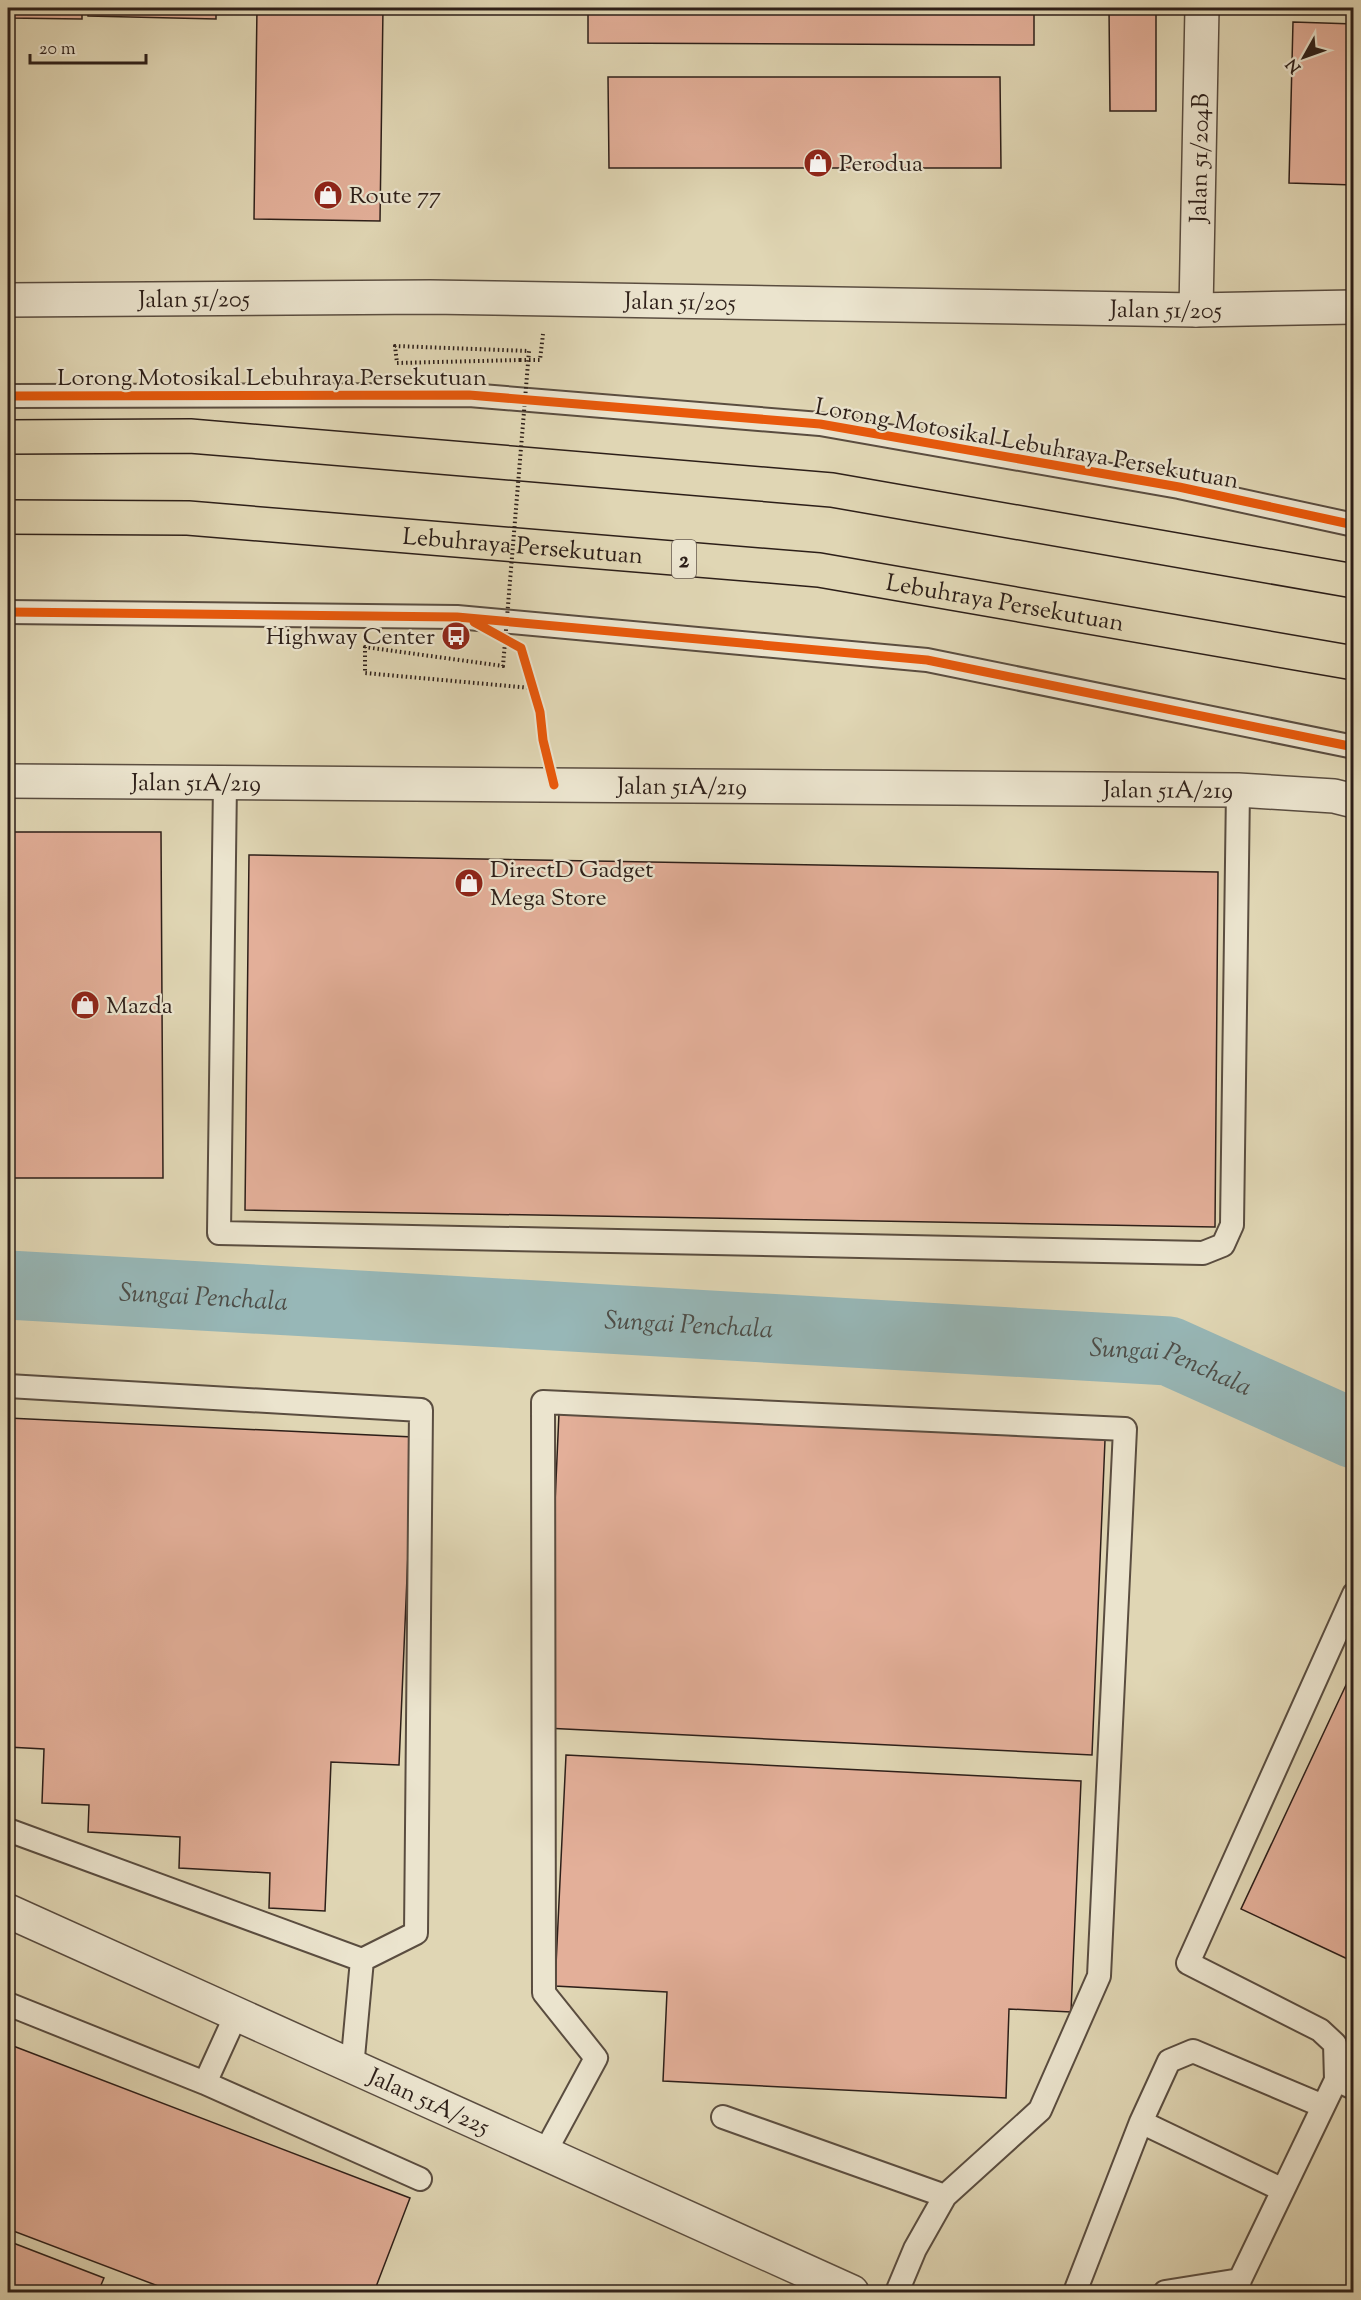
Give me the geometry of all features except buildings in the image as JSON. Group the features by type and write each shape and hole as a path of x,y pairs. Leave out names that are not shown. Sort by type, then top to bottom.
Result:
{"highway":[{"path":"8,437 190,436 832,490 1353,581"},
{"name":"Lebuhraya Persekutuan","path":"8,517 188,518 819,570 1353,663"}],"street":[{"name":"Jalan 51/204B","path":"1197,310 1202,8"},
{"name":"Jalan 51/205","path":"8,300 430,297 1197,310 1353,307"},
{"name":"Jalan 51A/219","path":"8,781 1238,790 1334,796 1353,801"},
{"name":"Jalan 51A/225","path":"8,1911 852,2292"}],"lane":[{"name":"Lorong Motosikal Lebuhraya Persekutuan","path":"8,396 469,395 820,424 1179,487 1353,525"},
{"path":"8,612 468,618 927,660 1353,747"},
{"path":"225,783 219,1233 1203,1253 1223,1245 1232,1225 1238,790"},
{"path":"8,1386 421,1410 416,1933 362,1960 8,1830"},
{"path":"544,2154 596,2058 544,1993 543,1402 1125,1429 1099,1976 1040,2110 945,2196 915,2249 897,2292"},
{"path":"1165,2292 1237,2286 1323,2106 1345,2084 1335,2044 1320,2030 1188,1963 1353,1594"},
{"path":"352,2068 362,1960"},
{"path":"8,2004 205,2083 420,2179"},
{"path":"205,2083 236,2015"},
{"path":"1075,2292 1141,2122 1169,2061 1193,2051 1323,2106"},
{"path":"723,2117 945,2196"},
{"path":"1141,2122 1283,2190"}],"path":[{"path":"529,678 533,692 365,673 365,646 502,666 508,608 510,573 518,491 520,456 528,362 529,351 395,346 397,363 520,360 530,360 540,360"},
{"path":"468,618 510,642"}],"waterway":[{"name":"Sungai Penchala","path":"8,1285 1169,1351 1354,1434"}],"cycle path":[{"path":"8,396 469,395 820,424 1179,487 1354,525"},
{"path":"8,612 457,617 927,660 1354,747"},
{"path":"474,622 521,648 540,712 543,740 554,785"}],"place":[{"name":"Perodua","path":"818,163"},
{"name":"Route 77","path":"328,195"},
{"name":"Highway Center","path":"456,636"},
{"name":"DirectD Gadget Mega Store","path":"469,883"},
{"name":"Mazda","path":"85,1005"}]}
